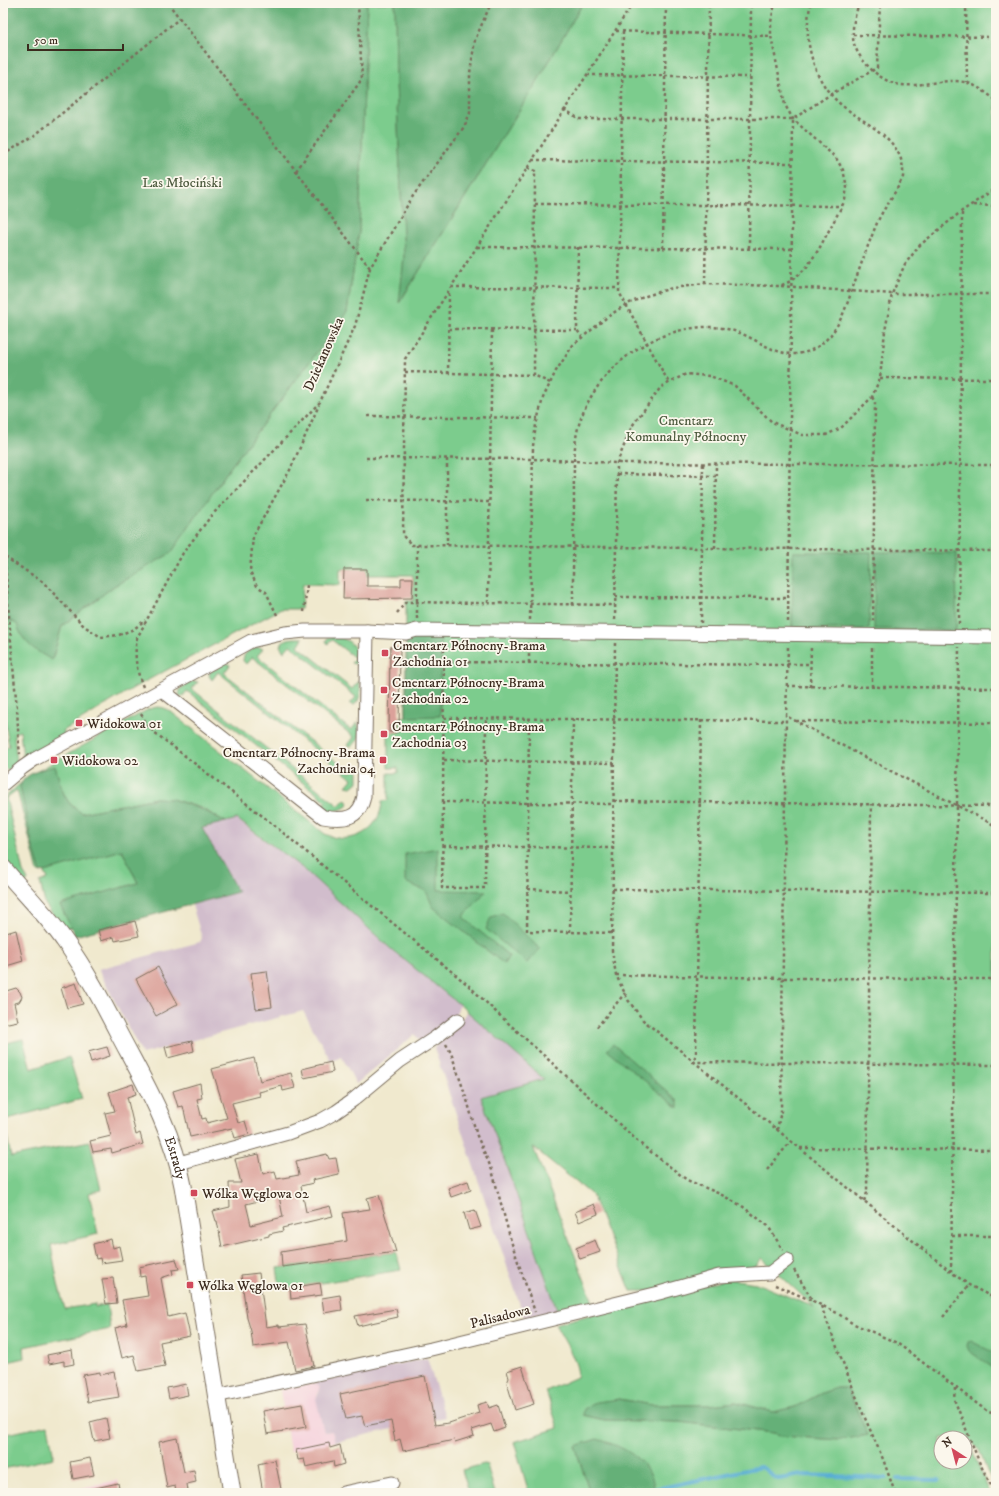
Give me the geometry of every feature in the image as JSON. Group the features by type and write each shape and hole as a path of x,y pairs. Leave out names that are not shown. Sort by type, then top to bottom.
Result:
{"main road":[{"name":"Estrady","path":"3,868 63,938 86,972 149,1091 168,1132 179,1163 232,1493"}],"street":[{"path":"3,784 22,768 42,755 251,642 260,638 285,633 305,631 444,631 996,637"},
{"path":"162,690 316,813 323,817 332,819 349,817 356,813 362,806 364,796 367,632"},
{"path":"179,1163 288,1133 320,1121 353,1100 400,1061 435,1038 458,1020"},
{"name":"Palisadowa","path":"216,1396 408,1354 539,1323 659,1293 719,1276 770,1273 787,1260"},
{"path":"343,1493 392,1483"}],"path":[{"path":"168,3 370,268"},
{"path":"296,171 362,79 358,3"},
{"name":"Dziekanowska","path":"143,688 138,675 134,654 137,638 183,553 211,516 320,402 354,326 370,268 413,196 464,127 470,113 470,73 475,40 491,3"},
{"path":"633,3 405,359 403,536 412,545 447,546 573,546 996,552"},
{"path":"663,248 666,3"},
{"path":"705,284 709,3"},
{"path":"749,248 751,3"},
{"path":"775,3 771,22 771,36 785,105 793,119 836,158 843,170 847,187 845,200 819,249 806,268 791,281 780,286"},
{"path":"573,605 574,461 576,437 588,403 616,365 624,357 648,343 669,334 683,330 711,327 742,333 781,353 790,355 810,351 828,339 845,312 851,291 878,221 901,183 904,169 897,151 890,141 868,123 839,103 831,94 812,60 808,40 808,26 812,3"},
{"path":"860,3 855,12 853,34 854,43 858,53 872,71 884,79 899,85 967,82 982,89 996,100"},
{"path":"564,110 579,119 793,119 831,94 877,68 880,3"},
{"path":"966,3 967,82"},
{"path":"3,155 35,135 180,18"},
{"path":"615,31 771,36"},
{"path":"623,31 619,292 669,383"},
{"path":"853,34 879,36 996,37"},
{"path":"586,75 750,77"},
{"path":"777,1130 781,1111 788,634 793,119"},
{"path":"532,160 792,163"},
{"path":"527,168 535,171 534,375"},
{"path":"996,188 962,211 920,245 905,264 892,294 885,331 880,378 872,397 841,428 826,435 802,435 772,422 735,386 710,376 686,374 662,387 632,426 617,462 612,933 612,951 616,974 625,994 643,1020 951,1272 969,1285 996,1299"},
{"path":"535,204 842,206"},
{"path":"971,205 996,206"},
{"path":"951,1272 961,465 962,211"},
{"path":"477,247 534,246 578,248 792,249"},
{"path":"578,248 577,330 582,337"},
{"path":"529,663 532,460 538,418 543,398 550,383 573,345 606,318 625,305 646,296 672,288 705,284 780,286 892,294 996,294"},
{"path":"451,287 619,288"},
{"path":"448,374 449,291"},
{"path":"449,329 577,330"},
{"path":"488,603 492,329"},
{"path":"405,372 534,375 550,383"},
{"path":"880,378 996,379"},
{"path":"872,397 875,402 872,687"},
{"path":"277,614 266,592 257,586 250,571 253,536 290,470 320,402"},
{"path":"368,416 538,418"},
{"path":"366,458 790,464 996,465"},
{"path":"447,459 447,546"},
{"path":"701,633 703,463"},
{"path":"715,548 716,463"},
{"path":"617,474 716,476"},
{"path":"366,500 489,502"},
{"path":"3,531 9,622 18,719 17,734 22,768"},
{"path":"411,632 417,602 417,545"},
{"path":"5,557 43,582 84,626 101,637 119,635 134,629 147,618"},
{"path":"304,612 307,584"},
{"path":"615,597 788,598"},
{"path":"397,613 406,602 615,605"},
{"path":"3,622 9,622"},
{"path":"444,631 444,802 442,888 484,888 486,718"},
{"path":"810,687 811,634"},
{"path":"444,662 810,664"},
{"path":"787,686 996,688"},
{"path":"140,712 148,726 154,732 265,818 468,985 642,1145 687,1180 720,1194 742,1206 768,1226 779,1242 787,1260 813,1301"},
{"path":"786,716 996,826"},
{"path":"444,718 786,721"},
{"path":"529,718 527,931 612,933"},
{"path":"570,932 573,718"},
{"path":"693,1062 696,1054 702,720"},
{"path":"796,721 996,723"},
{"path":"444,760 614,763"},
{"path":"444,802 571,804 700,802 996,806"},
{"path":"864,1201 867,1193 871,804"},
{"path":"443,846 613,848"},
{"path":"528,889 570,890"},
{"path":"613,889 996,893"},
{"path":"616,974 782,978 996,979"},
{"path":"597,1027 625,994"},
{"path":"435,1038 445,1044 451,1052 477,1136 492,1170 511,1241 539,1323"},
{"path":"693,1062 996,1065"},
{"path":"767,1170 791,1141"},
{"path":"800,1148 996,1150"},
{"path":"952,1236 996,1236"},
{"path":"771,1284 778,1285 813,1301 852,1323 898,1343 988,1412 996,1414"},
{"path":"943,1317 969,1285"},
{"path":"821,1305 861,1409 883,1459 894,1493"},
{"path":"955,1388 954,1399 980,1464 994,1493"}],"shaded area":[{"path":"236,819 305,870 391,949 460,1005 455,1015 420,1042 415,1034 356,1084 342,1057 331,1061 303,1011 142,1054 98,969 200,942 202,938 192,905 237,892 202,828"},
{"path":"467,1011 544,1079 481,1097 558,1312 524,1317 434,1048 457,1026"},
{"path":"427,1358 445,1417 335,1442 332,1431 324,1432 316,1399 320,1390 319,1385 313,1383"},
{"path":"313,1383 319,1384 320,1390 317,1395 324,1432 332,1431 335,1442 290,1451 280,1390"},
{"path":"118,1480 120,1493 58,1493"}],"green space":[{"name":"Las Młociński","path":"3,3 367,3 359,232 347,312 229,469 171,553 114,586 62,626 52,660 30,646 22,636 17,624 3,618"},
{"name":"Cmentarz Komunalny Północny","path":"367,3 395,3 396,82 404,257 400,302 540,77 583,3 996,3 996,1488 987,1471 978,1447 973,1443 973,1430 933,1430 933,1470 973,1470 973,1453 990,1493 655,1493 650,1473 575,1446 590,1493 529,1493 514,1442 558,1428 546,1391 577,1377 576,1365 555,1324 729,1279 756,1283 814,1307 762,1258 757,1265 744,1271 650,1291 631,1291 592,1195 533,1147 593,1302 558,1312 481,1097 544,1079 460,1005 391,949 305,870 237,819 226,822 201,808 172,799 156,798 82,813 75,809 67,799 61,787 55,767 36,772 147,710 162,707 170,711 325,834 335,838 345,838 354,837 363,833 370,828 376,820 382,801 388,800 388,773 398,773 398,768 388,768 388,733 400,732 400,717 406,717 406,601 413,601 413,575 367,575 367,569 340,569 340,585 303,584 301,609 281,609 135,687 63,731 65,734 23,758 20,731 14,733 17,763 8,770 3,767 3,749 9,746 3,710 3,618 18,624 52,660 62,626 114,586 171,553 229,469 347,312 359,232","holes":["836,1388 847,1388 868,1435 840,1440 783,1436 774,1433 679,1422 604,1420 583,1415 619,1399 652,1405 711,1405 736,1402 773,1412 795,1407 822,1393"]},
{"path":"395,3 583,3 540,77 399,303 404,257 396,82"},
{"path":"793,552 871,552 869,629 792,629"},
{"path":"875,552 957,553 956,630 874,629"},
{"path":"328,637 342,638 349,642 355,649 359,660 358,663 351,663 355,658 332,640 328,644 326,641"},
{"path":"406,637 441,637 440,716 406,717"},
{"path":"303,638 298,646 352,689 359,682 360,695 354,705 350,704 356,697 290,645 284,652 280,646 286,640"},
{"path":"259,647 263,649 257,656 351,730 357,723 360,733 354,744 351,746 348,745 354,737 252,657 246,664 243,661 246,653"},
{"path":"226,663 230,665 224,673 351,773 357,766 358,782 352,787 346,786 352,779 218,672 212,680 209,676 210,672"},
{"path":"192,681 198,682 192,689 339,806 345,799 348,803 347,806 341,810 334,811 327,811 321,808 326,801 187,691 182,697 179,695 180,689"},
{"path":"55,766 61,787 67,799 75,809 82,813 156,798 172,799 201,809 226,822 202,828 238,892 75,936 60,905 138,883 122,850 41,873 32,843 20,787 25,778 34,772"},
{"path":"22,782 20,787 32,843 41,873 38,872 17,790 6,798 23,872 28,880 26,883 23,882 3,859 3,799"},
{"path":"438,848 438,890 486,891 463,917 509,956 504,964 433,907 426,891 405,882 405,854"},
{"path":"122,850 138,883 61,905 71,927 63,929 45,904 40,882 48,879 44,871"},
{"path":"503,913 540,949 527,963 486,929 491,917"},
{"path":"23,1039 31,1069 69,1057 82,1099 4,1120 11,1157 90,1141 101,1190 89,1193 98,1234 51,1245 58,1284 65,1309 95,1304 95,1307 107,1304 110,1329 24,1347 25,1358 3,1363 3,1044"},
{"path":"613,1044 678,1101 678,1108 607,1050"},
{"path":"396,1252 401,1270 290,1288 290,1286 280,1288 277,1268"},
{"path":"971,1341 996,1354 996,1370 969,1351 967,1346 968,1342"},
{"path":"836,1388 847,1388 868,1435 840,1440 782,1436 774,1433 679,1422 604,1420 583,1415 584,1409 596,1402 619,1399 652,1405 711,1405 736,1402 773,1412 795,1407 822,1393"},
{"path":"48,1425 54,1458 3,1469 3,1435"},
{"path":"597,1439 620,1447 639,1460 650,1474 655,1493 590,1493 575,1446"},
{"path":"484,1464 487,1465 495,1493 469,1493 462,1470"}],"building":[{"path":"344,569 367,569 367,586 401,586 401,578 413,578 412,598 343,599"},
{"path":"390,647 400,647 399,732 389,732"},
{"path":"135,921 139,936 115,941 114,937 101,941 98,930"},
{"path":"16,930 23,961 3,967 3,934"},
{"path":"158,967 178,1004 156,1016 136,979"},
{"path":"267,971 272,1007 256,1009 251,973"},
{"path":"76,983 83,1004 67,1008 61,988"},
{"path":"16,988 22,997 19,1002 14,1003 18,1021 3,1024 3,992"},
{"path":"192,1041 194,1051 168,1058 165,1047"},
{"path":"107,1047 110,1056 91,1062 88,1052"},
{"path":"254,1058 260,1081 291,1073 295,1088 283,1091 282,1086 259,1092 260,1096 232,1103 238,1123 245,1121 249,1134 235,1138 232,1128 190,1137 183,1106 178,1107 173,1091 200,1083 202,1098 197,1099 202,1119 206,1118 207,1123 227,1118 212,1069"},
{"path":"331,1062 333,1072 304,1078 302,1069"},
{"path":"133,1084 136,1094 127,1097 136,1135 140,1133 143,1144 112,1153 111,1149 93,1152 90,1141 111,1136 105,1113 115,1111 109,1092"},
{"path":"259,1154 263,1174 275,1171 277,1179 299,1175 296,1161 327,1154 329,1159 336,1158 339,1174 312,1180 313,1183 301,1186 306,1212 330,1206 333,1216 282,1228 283,1231 269,1234 269,1236 222,1247 217,1221 213,1211 230,1207 229,1183 241,1183 235,1159","holes":["279,1196 283,1217 251,1225 246,1204"]},
{"path":"468,1181 471,1190 451,1197 448,1188"},
{"path":"379,1195 396,1252 282,1267 281,1252 347,1241 343,1213 370,1209 367,1198"},
{"path":"594,1204 598,1214 579,1222 575,1212"},
{"path":"475,1210 481,1227 469,1230 464,1213"},
{"path":"111,1239 113,1248 119,1246 122,1260 101,1263 100,1258 96,1259 93,1244"},
{"path":"595,1240 600,1252 580,1259 576,1248"},
{"path":"176,1259 179,1269 172,1270 173,1274 161,1278 168,1317 185,1313 190,1336 160,1342 165,1366 138,1371 134,1355 122,1358 115,1328 127,1325 122,1300 148,1296 145,1276 140,1277 139,1267"},
{"path":"259,1273 266,1327 305,1324 314,1366 295,1370 289,1342 253,1347 241,1275"},
{"path":"113,1278 117,1303 106,1304 102,1279"},
{"path":"320,1283 322,1295 291,1299 290,1288"},
{"path":"340,1295 342,1310 324,1313 322,1298"},
{"path":"396,1309 398,1317 358,1326 355,1316"},
{"path":"72,1350 74,1364 64,1366 64,1361 49,1364 47,1355"},
{"path":"522,1366 534,1404 515,1410 507,1383 509,1378 507,1371"},
{"path":"100,1372 100,1375 114,1372 119,1397 88,1402 83,1375"},
{"path":"425,1376 435,1425 449,1423 479,1413 477,1405 487,1402 489,1408 498,1405 505,1428 494,1432 491,1424 472,1430 474,1436 455,1442 454,1440 403,1451 400,1439 395,1441 391,1421 365,1426 362,1416 346,1419 340,1394"},
{"path":"186,1384 188,1395 169,1399 167,1388"},
{"path":"302,1404 306,1427 267,1434 263,1411"},
{"path":"106,1418 110,1438 94,1441 90,1422"},
{"path":"177,1438 184,1472 194,1470 196,1482 187,1484 188,1491 176,1493 175,1486 167,1488 159,1442"},
{"path":"329,1443 330,1448 340,1445 344,1464 334,1467 333,1461 306,1467 304,1459 298,1460 296,1450"},
{"path":"90,1458 94,1475 73,1479 70,1462"},
{"path":"275,1460 281,1489 263,1493 258,1464"},
{"path":"118,1483 120,1493 91,1493 91,1489"}],"waterway":[{"path":"621,1493 629,1491 642,1492 760,1467 778,1479 804,1475 886,1478"},
{"path":"897,1479 939,1480"}],"place":[{"name":"Cmentarz Północny-Brama Zachodnia 01","path":"385,653"},
{"name":"Cmentarz Północny-Brama Zachodnia 02","path":"384,690"},
{"name":"Widokowa 01","path":"79,723"},
{"name":"Cmentarz Północny-Brama Zachodnia 03","path":"384,734"},
{"name":"Widokowa 02","path":"54,760"},
{"name":"Cmentarz Północny-Brama Zachodnia 04","path":"383,760"},
{"name":"Wólka Węglowa 02","path":"194,1193"},
{"name":"Wólka Węglowa 01","path":"190,1285"}]}
